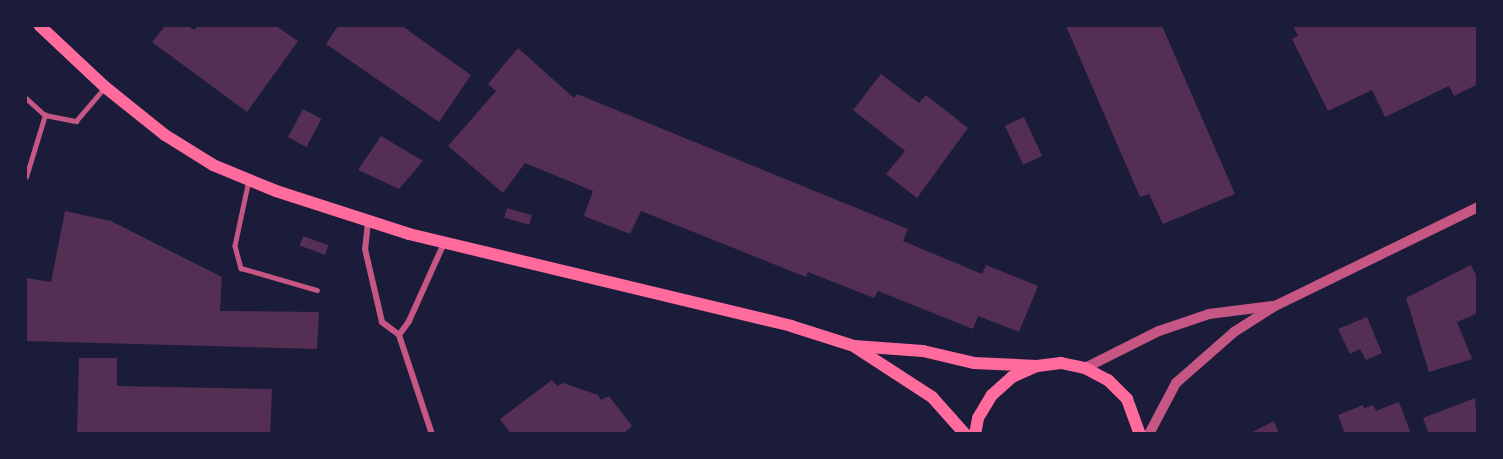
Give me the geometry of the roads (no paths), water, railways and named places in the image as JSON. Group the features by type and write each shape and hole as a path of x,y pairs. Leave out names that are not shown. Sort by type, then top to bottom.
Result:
{"main road":[{"path":"40,26 105,87 165,135 213,165 249,180 368,222 444,243 791,326 854,346 922,351 974,363 1037,366 1061,363 1085,368 1108,381 1127,399 1140,434"},
{"path":"854,346 932,397 965,434"},
{"path":"975,434 992,395 1012,376 1037,366"}],"street":[{"path":"1149,434 1176,383 1234,332 1275,306 1478,207"},
{"path":"368,222 365,249 382,322 399,335 432,434"},
{"path":"399,335 410,321 444,243"},
{"path":"1085,368 1159,331 1209,314 1275,306"}],"lane":[{"path":"26,98 45,115 76,121 105,87"},
{"path":"26,177 45,115"},
{"path":"249,180 235,246 241,268 317,290"}]}
